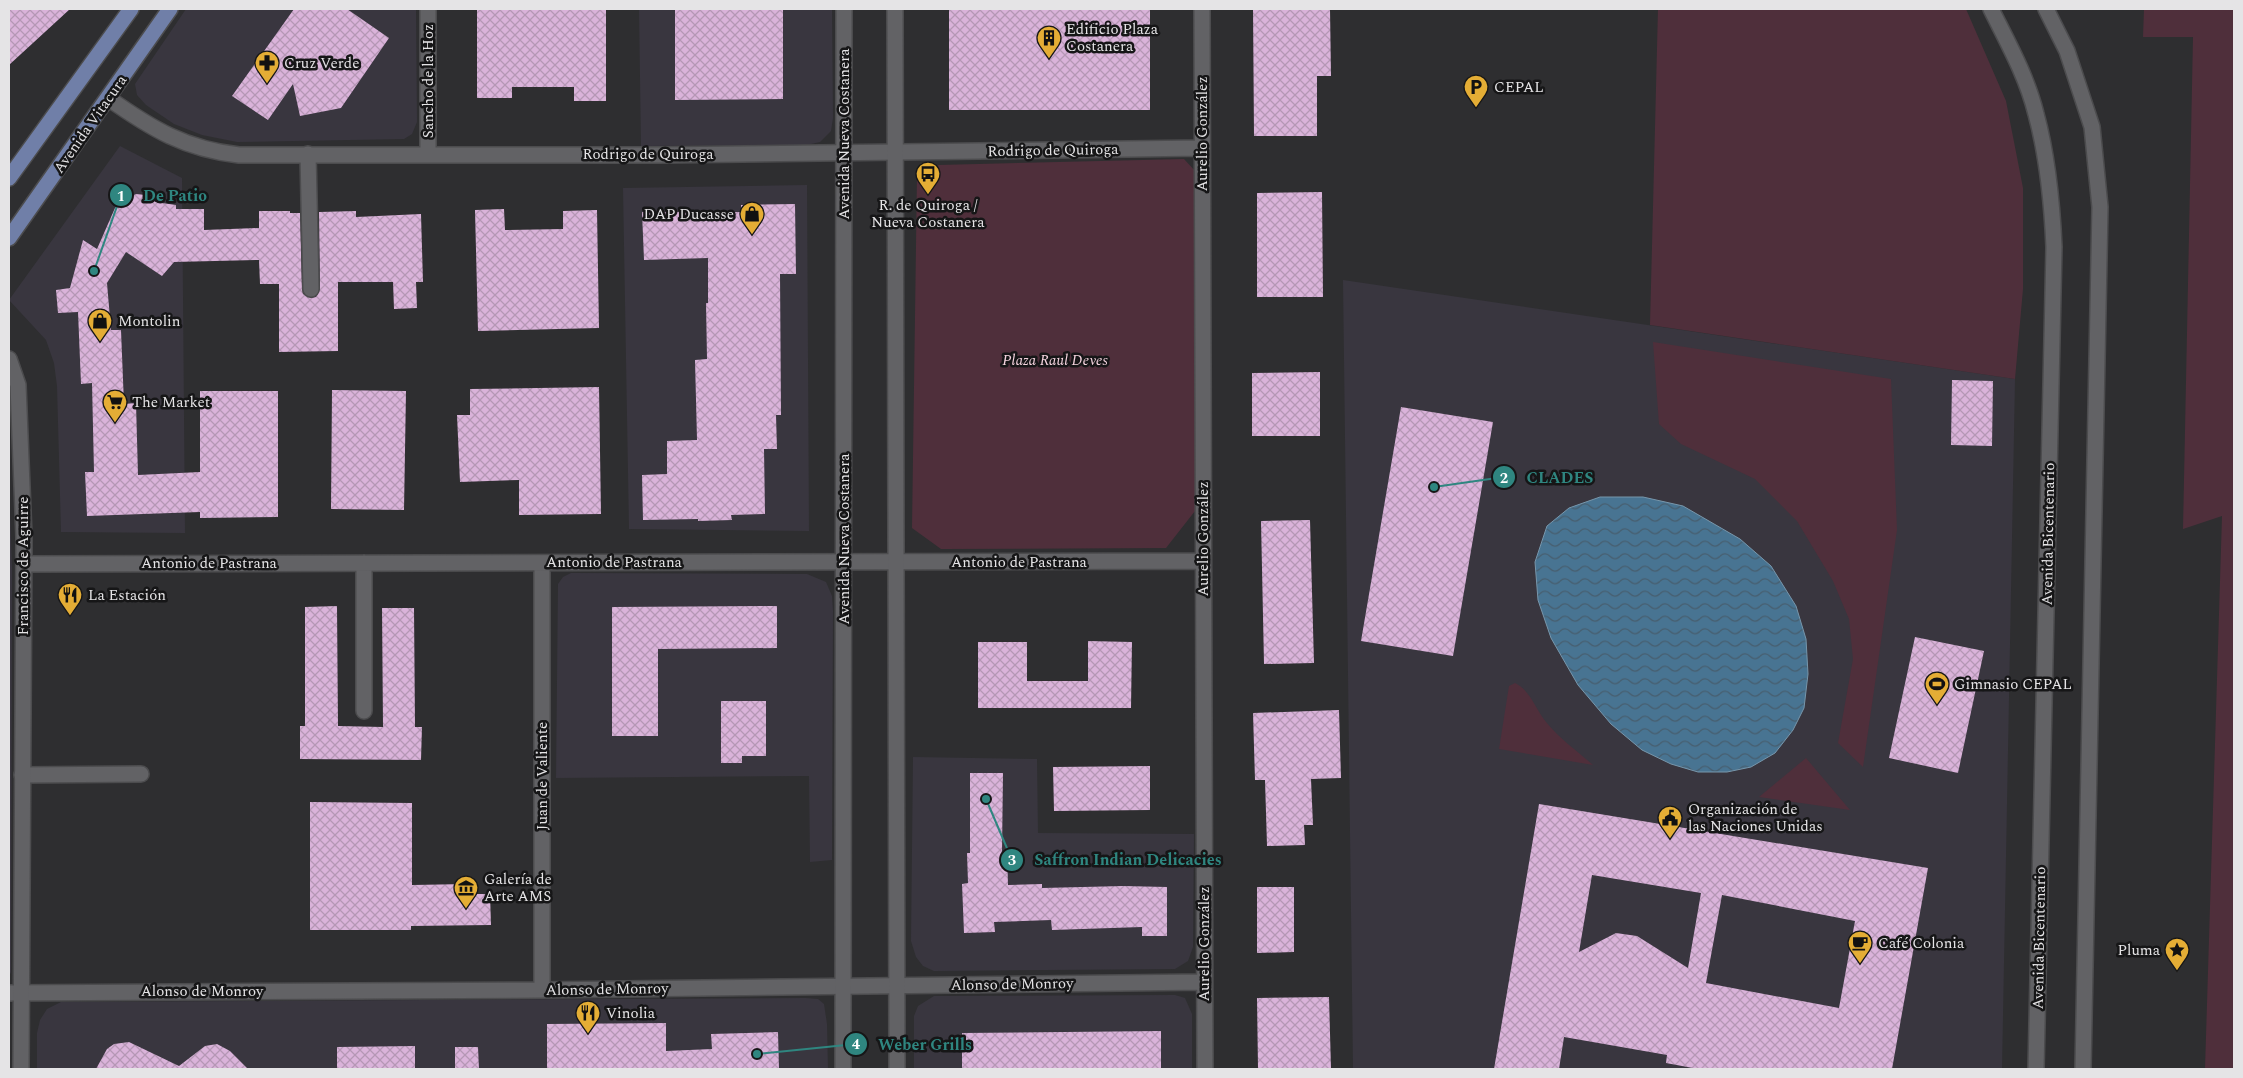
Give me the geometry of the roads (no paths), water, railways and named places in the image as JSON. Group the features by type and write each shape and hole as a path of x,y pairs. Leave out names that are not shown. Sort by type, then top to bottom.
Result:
{"main road":[{"path":"9,178 131,9"},
{"name":"Avenida Vitacura","path":"9,238 170,9"}],"street":[{"name":"Sancho de la Hoz","path":"428,9 428,154"},
{"name":"Avenida Nueva Costanera","path":"844,9 844,1069"},
{"path":"895,9 897,1069"},
{"name":"Aurelio González","path":"1202,9 1205,1069"},
{"name":"Avenida Bicentenario","path":"1991,9 2022,75 2036,113 2046,160 2052,202 2054,247 2036,1069"},
{"path":"2046,9 2068,51 2092,127 2100,207 2083,1069"},
{"name":"Rodrigo de Quiroga","path":"108,98 157,130 211,152 239,155 661,155 1202,148"},
{"path":"308,154 311,289"},
{"name":"Francisco de Aguirre","path":"9,360 18,386 20,411 24,564 22,775 15,992 21,1069"},
{"name":"Antonio de Pastrana","path":"24,564 1203,561"},
{"path":"364,563 364,710"},
{"name":"Juan de Valiente","path":"542,563 542,990"},
{"path":"22,775 141,774"},
{"name":"Alonso de Monroy","path":"15,992 542,990 1204,982"}],"water":[{"path":"1600,497 1643,497 1683,506 1740,539 1771,566 1796,606 1806,639 1808,674 1804,708 1793,730 1775,753 1751,767 1727,772 1698,772 1671,764 1642,750 1611,724 1578,685 1551,638 1538,600 1535,562 1547,526 1569,508"}],"place":[{"name":"Edificio Plaza Costanera","path":"1049,59"},
{"name":"Cruz Verde","path":"267,84"},
{"name":"CEPAL","path":"1476,108"},
{"name":"R. de Quiroga / Nueva Costanera","path":"928,195"},
{"name":"DAP Ducasse","path":"752,235"},
{"name":"De Patio","path":"94,271"},
{"name":"Montolin","path":"100,342"},
{"name":"The Market","path":"115,423"},
{"name":"CLADES","path":"1434,487"},
{"name":"La Estación","path":"70,616"},
{"name":"Gimnasio CEPAL","path":"1937,705"},
{"name":"Saffron Indian Delicacies","path":"986,799"},
{"name":"Organización de las Naciones Unidas","path":"1670,839"},
{"name":"Galería de Arte AMS","path":"466,909"},
{"name":"Café Colonia","path":"1860,964"},
{"name":"Pluma","path":"2177,971"},
{"name":"Vinolia","path":"588,1034"},
{"name":"Weber Grills","path":"757,1054"}],"park label":[{"name":"Plaza Raul Deves","path":"1055,360"}]}
